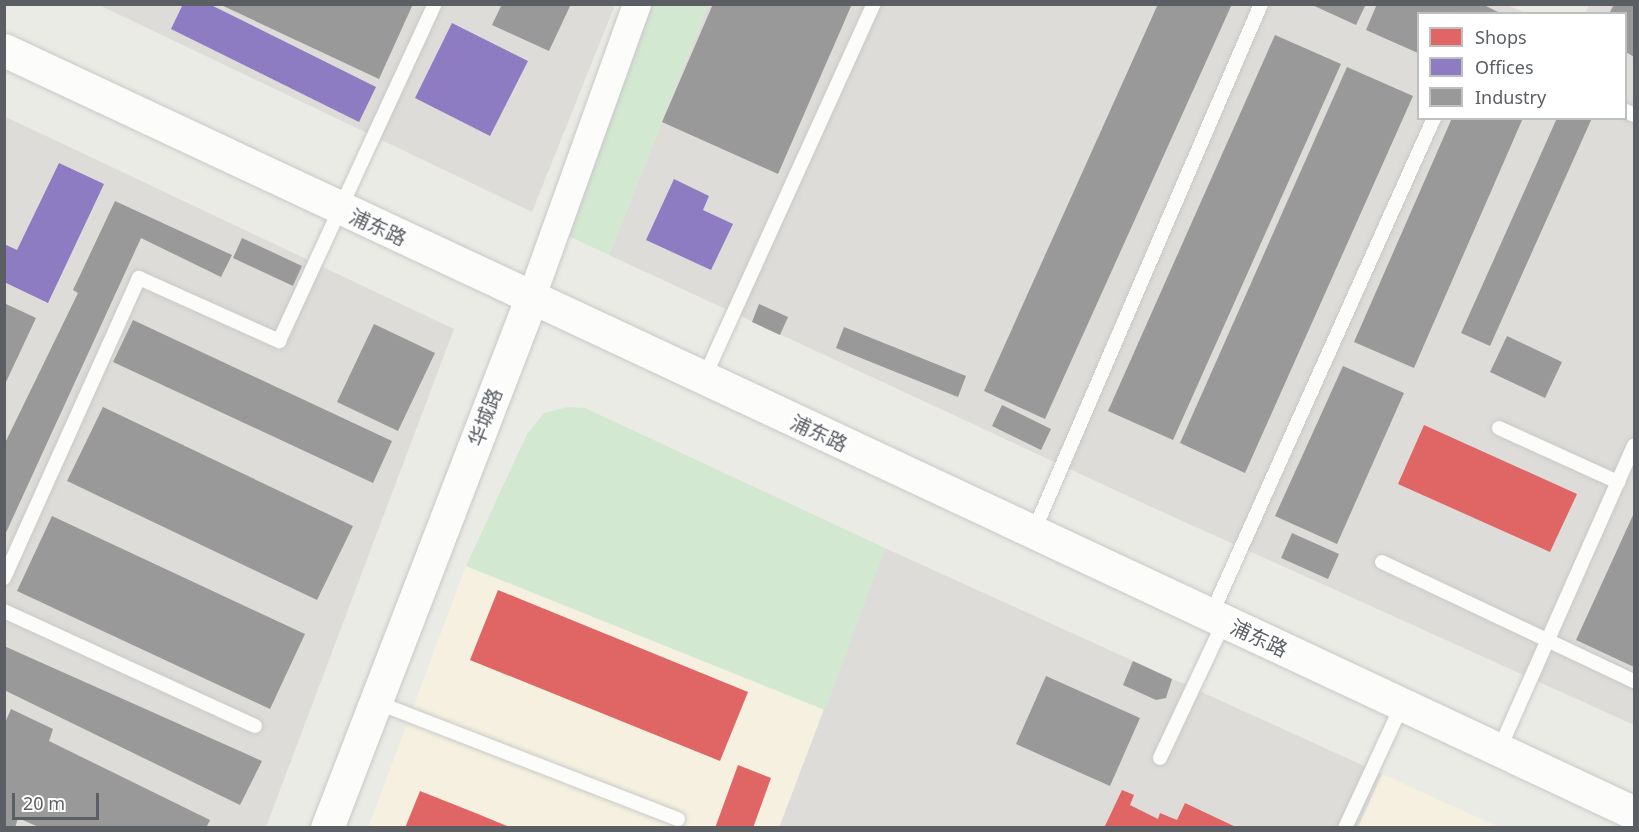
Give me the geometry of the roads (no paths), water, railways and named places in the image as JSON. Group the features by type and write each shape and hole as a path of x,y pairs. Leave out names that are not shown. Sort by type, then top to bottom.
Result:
{"street":[{"name":"华城路","path":"327,828 531,299 637,4"},
{"name":"浦东路","path":"4,50 703,380 1635,813"}],"lane":[{"path":"4,578 139,278 279,341 435,4"},
{"path":"703,380 874,4"},
{"path":"1033,533 1261,4"},
{"path":"1160,758 1217,619 1433,120"},
{"path":"1499,428 1618,482"},
{"path":"1499,750 1635,446"},
{"path":"1382,561 1635,681"},
{"path":"4,611 255,726"},
{"path":"376,702 678,819"},
{"path":"1345,828 1402,705"}]}
